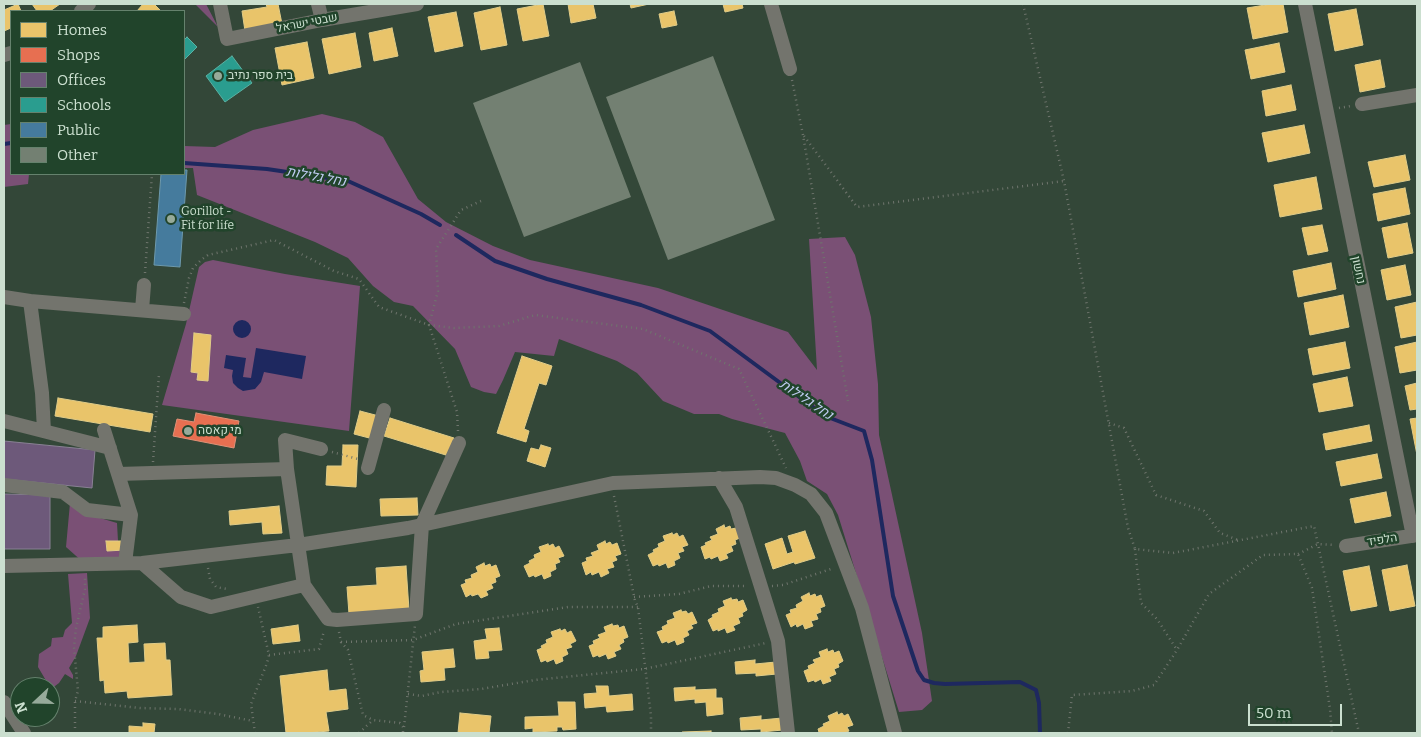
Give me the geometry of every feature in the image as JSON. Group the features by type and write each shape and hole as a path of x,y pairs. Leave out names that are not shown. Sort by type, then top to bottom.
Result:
{"street":[{"name":"שבטי ישראל","path":"220,4 227,40 322,20 417,4"},
{"path":"318,4 322,20"},
{"path":"771,4 790,69"},
{"name":"נחשון","path":"1305,4 1415,535"},
{"path":"1362,104 1417,94"},
{"path":"142,310 144,285"},
{"path":"4,297 30,301 183,314"},
{"path":"30,301 42,393 44,431"},
{"path":"369,466 384,410"},
{"path":"4,421 110,448"},
{"path":"104,430 131,515 125,562"},
{"path":"321,449 285,440 287,469 304,584 332,620 416,614 422,525 459,443"},
{"path":"118,474 287,469"},
{"path":"719,478 736,507 778,640 788,733"},
{"path":"4,566 142,563 298,545 422,525 611,483 719,478 776,478 811,494 826,513 862,608 895,733"},
{"path":"4,485 63,492 87,510 131,515"},
{"name":"הלפיד","path":"1346,546 1415,535"},
{"path":"142,563 182,597 211,607 304,584"},
{"path":"4,702 24,733"}],"path":[{"path":"1023,4 1064,181 1128,528 1135,549 1140,603 1157,619 1177,650"},
{"path":"790,69 848,401"},
{"path":"1326,111 1362,104"},
{"path":"803,135 857,207 1064,181"},
{"path":"144,285 152,175"},
{"path":"459,443 457,412 428,325 438,291 436,249 461,210 481,201"},
{"path":"183,314 189,278 200,260 208,255 274,240 334,271 359,279 379,307 428,325 454,328 499,326 535,315 643,329 739,369 794,485"},
{"path":"152,473 160,374"},
{"path":"1109,423 1124,428 1156,496 1204,511 1220,533 1239,540"},
{"path":"321,449 369,466"},
{"path":"611,483 634,596 638,607 651,716 651,733"},
{"path":"1135,549 1173,553 1314,526 1359,733"},
{"path":"1068,733 1072,695 1132,691 1154,685 1177,650 1209,594 1263,555 1298,554 1318,544 1346,546"},
{"path":"1298,554 1312,588 1332,733"},
{"path":"206,556 210,579 216,586 228,589"},
{"path":"75,733 75,701 78,691 74,646 85,589 84,564"},
{"path":"634,596 679,594 711,586 783,585 846,565"},
{"path":"255,733 251,704 268,663 269,655 256,596"},
{"path":"341,642 413,640 456,624 568,607 638,607"},
{"path":"404,732 416,614"},
{"path":"269,655 319,649 332,620"},
{"path":"332,620 341,642 348,650 363,715 373,720 400,723 404,732"},
{"path":"408,694 422,696 535,680 644,669 778,640"},
{"path":"75,701 140,708 178,709 253,721"},
{"path":"359,733 373,720"}],"shaded area":[{"path":"195,4 206,4 218,27"},
{"path":"322,114 355,122 383,137 418,199 446,222 493,246 530,260 658,288 788,332 817,370 809,239 845,237 855,255 871,317 878,384 879,435 922,633 932,701 922,710 899,712 838,515 827,494 807,481 800,461 785,433 719,414 694,414 663,401 637,373 617,361 559,339 554,356 515,352 496,394 471,387 455,349 413,306 394,302 373,286 348,258 315,242 197,195 193,168 185,168 185,146 215,147 253,130"},
{"path":"10,124 10,175 29,175 28,184 4,187 4,125"},
{"path":"213,260 360,286 349,431 162,405 186,324 199,267 205,262"},
{"path":"70,503 90,515 117,523 118,541 106,541 107,550 125,550 121,557 84,563 66,547"},
{"path":"87,573 90,618 76,656 69,668 73,679 65,674 60,682 60,677 44,677 38,667 39,654 51,646 52,638 63,637 65,630 72,623 68,574"}],"water":[{"path":"242,320 248,323 251,329 248,335 242,338 236,335 233,329 236,323"},
{"path":"256,348 306,356 302,379 264,372 261,382 255,389 243,391 238,388 233,383 233,370 224,368 226,355 246,358 243,377 251,378"}],"building: Homes":[{"path":"18,4 21,10 10,10 10,28 4,31 4,10"},
{"path":"32,4 60,4 51,10 36,10"},
{"path":"143,4 154,4 160,10 138,10"},
{"path":"266,4 278,4 282,24 245,31 242,11 267,7"},
{"path":"543,4 549,36 523,41 517,9"},
{"path":"568,4 593,4 596,18 571,23"},
{"path":"630,4 649,4 631,8"},
{"path":"723,4 742,4 743,8 725,12"},
{"path":"1283,4 1288,32 1253,39 1247,8"},
{"path":"500,7 507,45 481,50 474,13"},
{"path":"1356,9 1363,45 1335,51 1328,14"},
{"path":"674,11 677,25 662,28 659,14"},
{"path":"456,12 463,46 435,52 428,17"},
{"path":"392,28 398,56 374,61 369,33"},
{"path":"355,33 361,67 329,74 322,39"},
{"path":"307,42 314,78 282,85 275,48"},
{"path":"1279,43 1285,72 1251,79 1245,50"},
{"path":"1380,60 1385,87 1360,92 1355,65"},
{"path":"1291,85 1296,110 1266,116 1262,91"},
{"path":"1304,125 1310,153 1268,162 1262,133"},
{"path":"1405,155 1410,180 1374,187 1368,162"},
{"path":"1316,177 1322,209 1280,217 1274,185"},
{"path":"1405,188 1410,214 1378,221 1373,194"},
{"path":"1407,223 1413,253 1388,258 1382,228"},
{"path":"1322,225 1328,251 1308,255 1302,228"},
{"path":"1331,263 1336,289 1298,297 1293,271"},
{"path":"1405,265 1411,295 1387,300 1381,270"},
{"path":"1343,295 1349,327 1310,335 1304,303"},
{"path":"1417,302 1417,335 1401,338 1395,307"},
{"path":"194,333 211,335 208,381 197,380 198,373 191,372"},
{"path":"1345,342 1350,368 1313,375 1308,349"},
{"path":"1417,342 1417,370 1400,373 1395,347"},
{"path":"522,356 552,366 546,385 539,383 524,429 529,431 526,442 497,433"},
{"path":"1347,377 1353,406 1319,412 1313,384"},
{"path":"1417,383 1417,409 1410,410 1405,386"},
{"path":"58,398 153,414 150,432 55,416"},
{"path":"360,411 379,416 373,439 354,434"},
{"path":"390,418 454,438 449,456 384,436"},
{"path":"1417,418 1417,455 1410,419"},
{"path":"1369,425 1372,441 1326,450 1323,434"},
{"path":"343,445 358,445 356,487 326,485 327,466 342,466"},
{"path":"541,445 551,448 545,467 527,461 531,448 539,450"},
{"path":"1377,454 1382,478 1341,486 1336,462"},
{"path":"1386,492 1391,516 1355,523 1350,499"},
{"path":"417,498 418,515 381,516 380,499"},
{"path":"279,506 282,533 263,534 262,522 230,525 229,511"},
{"path":"724,525 725,528 730,526 731,529 736,528 740,538 735,540 736,544 731,546 733,551 726,554 728,558 720,561 718,556 705,559 701,547 712,540 710,537 718,534 716,529"},
{"path":"805,531 815,558 773,569 765,544 782,538 787,554 793,552 788,536"},
{"path":"672,533 673,535 677,533 679,537 683,535 688,545 682,547 684,551 678,553 680,558 674,561 675,565 668,568 666,563 653,566 648,555 659,547 658,544 665,541 663,536"},
{"path":"106,541 125,541 125,550 107,551"},
{"path":"605,541 606,544 610,542 612,545 617,543 621,554 615,556 617,560 612,562 614,567 607,569 609,573 601,577 599,572 592,575 591,572 586,575 582,563 587,561 586,558 593,556 591,553 599,550 597,545"},
{"path":"548,544 549,546 553,544 555,548 559,546 564,556 558,558 560,562 555,564 556,569 550,572 551,576 544,579 542,574 529,577 524,566 535,558 534,555 541,552 539,547"},
{"path":"484,563 485,566 490,564 491,567 496,565 500,576 495,578 496,582 491,584 493,588 486,591 488,595 481,598 478,594 472,596 471,594 466,597 461,585 466,583 465,580 472,578 471,575 478,572 476,567"},
{"path":"1407,565 1415,606 1390,611 1382,570"},
{"path":"406,566 409,610 349,614 347,587 377,585 376,568"},
{"path":"1369,566 1377,606 1351,611 1343,571"},
{"path":"809,593 810,596 815,594 816,597 821,595 825,606 820,608 821,612 816,614 818,619 811,621 813,626 805,629 803,624 797,627 796,624 791,627 786,615 791,613 790,610 797,608 796,605 803,601 801,597"},
{"path":"731,598 732,600 737,599 738,602 743,600 747,610 742,613 743,616 738,618 740,623 733,626 735,630 727,633 725,628 713,631 708,620 713,617 712,615 719,612 718,609 725,606 723,601"},
{"path":"681,610 682,612 686,611 688,614 692,612 697,623 691,625 693,628 687,631 689,635 683,638 684,642 677,645 675,640 662,643 657,632 663,630 662,627 668,624 667,621 675,618 673,613"},
{"path":"612,624 613,626 618,625 619,628 624,626 628,637 623,639 624,642 619,645 621,649 614,652 616,656 608,659 606,654 593,657 589,646 594,644 593,641 600,638 598,635 606,632 604,627"},
{"path":"137,625 138,642 128,643 129,663 145,662 144,644 165,643 166,660 170,660 172,695 128,698 127,691 105,693 104,680 100,681 97,638 103,638 103,627"},
{"path":"298,625 300,641 273,644 271,629"},
{"path":"499,628 502,650 488,651 489,658 476,659 474,641 487,639 485,629"},
{"path":"560,629 561,631 565,629 567,633 571,631 576,641 570,644 572,647 566,649 568,654 562,657 563,661 556,664 554,659 541,662 537,650 547,643 546,640 553,637 551,632"},
{"path":"453,649 455,667 444,668 445,680 421,682 420,671 424,670 422,652"},
{"path":"827,649 828,652 833,650 834,653 839,651 843,661 838,664 839,667 834,669 836,674 829,677 831,681 823,684 821,679 815,682 814,680 808,682 804,671 809,669 808,666 815,663 813,660 821,657 819,652"},
{"path":"755,660 755,664 776,662 777,674 756,676 756,673 736,674 735,662"},
{"path":"327,670 329,691 346,689 348,709 326,712 329,731 286,733 280,676"},
{"path":"596,686 608,686 609,696 632,694 633,710 607,712 606,706 585,708 584,694 597,693"},
{"path":"695,687 695,690 716,689 716,698 722,698 723,714 707,716 706,702 695,703 695,699 675,701 674,688"},
{"path":"558,702 575,702 576,729 563,730 562,727 557,727 557,731 533,732 533,728 525,729 525,717 559,716"},
{"path":"837,712 838,715 842,713 844,716 848,714 853,725 847,727 849,731 844,733 816,733 819,732 818,729 824,726 823,724 830,721 828,716"},
{"path":"460,713 491,716 489,733 458,733"},
{"path":"761,716 761,720 782,718 783,730 761,732 761,729 741,730 740,718"},
{"path":"143,723 155,724 154,733 129,733 129,726 143,727"},
{"path":"711,731 711,733 682,733 682,732"}],"building: Shops":[{"path":"196,413 239,421 234,448 173,436 177,419 194,422"}],"building: Offices":[{"path":"4,441 95,450 92,488 4,479"},
{"path":"4,494 50,495 50,549 4,549"}],"building: Schools":[{"path":"187,37 197,47 185,59 185,39"},
{"path":"232,56 252,83 225,102 206,76"}],"building: Public":[{"name":"Gorillot - Fit for life","path":"185,170 187,170 180,267 154,265 161,175 185,175"}],"building: Other":[{"path":"713,56 775,220 668,260 606,97"},
{"path":"580,62 631,197 524,237 473,103"}],"waterway":[{"name":"נחל גלילות","path":"4,144 10,143"},
{"name":"נחל גלילות","path":"185,163 267,169 348,181 421,214 440,225"},
{"name":"נחל גלילות","path":"456,235 495,261 547,279 641,305 710,331 825,416 864,431 872,460 893,596 918,671 924,680 934,683 1020,682 1036,690 1039,703 1040,733"}],"place":[{"name":"בית ספר נתיב","path":"218,76"},
{"name":"Gorillot - Fit for life","path":"171,219"},
{"name":"מי קאסה","path":"188,431"}]}
